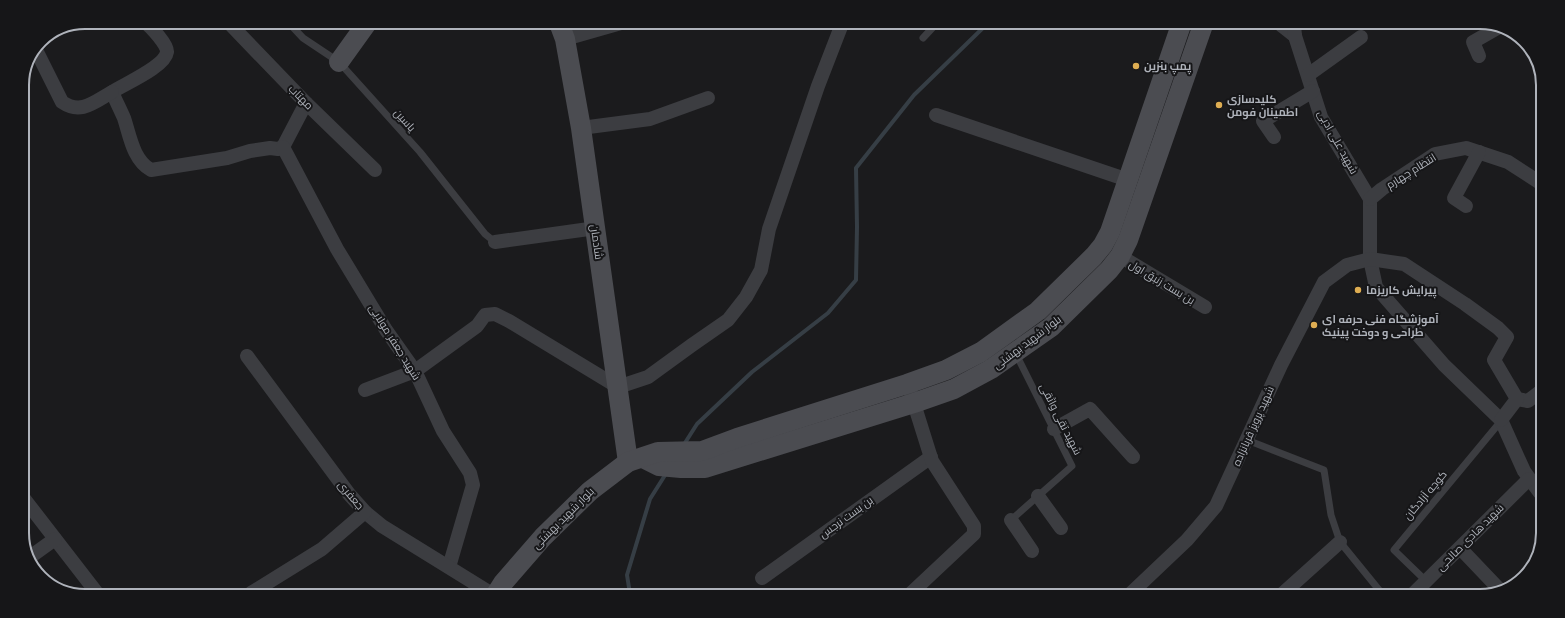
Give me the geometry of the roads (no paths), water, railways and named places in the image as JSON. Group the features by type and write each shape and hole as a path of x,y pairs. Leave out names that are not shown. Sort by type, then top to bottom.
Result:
{"main road":[{"path":"339,62 363,29"},
{"name":"بلوار شهید بهشتی","path":"703,459 737,438 907,384 946,370 981,352 1038,311 1094,256 1103,245 1110,232 1180,29"},
{"name":"بلوار شهید بهشتی","path":"703,459 914,403 954,389 991,369 1051,327 1109,270 1120,256 1128,240 1201,29"},
{"name":"شادمان","path":"562,31 581,128 618,387 647,459"},
{"path":"1156,99 1174,106"},
{"path":"647,459 703,459"},
{"name":"بلوار شهید بهشتی","path":"500,589 543,537 590,491 647,459"}],"street":[{"path":"38,54 62,102 68,106 82,108 143,75 164,59 167,52 166,46 151,29"},
{"name":"مهتاب","path":"235,29 306,103 375,170"},
{"path":"562,31 577,29"},
{"path":"365,390 414,371 477,326 485,316 495,314 618,387 648,377 692,344 728,320 746,297 761,270 770,229 818,86 840,29"},
{"name":"شهید علی ادبی","path":"1295,30 1321,117 1370,199"},
{"path":"1479,56 1473,42 1493,31"},
{"path":"1308,74 1361,37"},
{"path":"1274,137 1263,121 1313,91"},
{"path":"112,92 124,118 135,152 144,166 151,170 227,158 250,151 270,148 278,149 284,147 306,103"},
{"path":"581,128 650,119 708,98"},
{"path":"936,115 1128,180"},
{"name":"شهید جعفر مولایی","path":"284,147 337,249 386,330 414,371 443,431 470,473 473,485 448,567"},
{"name":"انتظام چهارم","path":"1370,199 1382,189 1435,154 1466,148 1508,162 1536,180"},
{"path":"1466,206 1454,198 1479,152"},
{"path":"1370,199 1370,259 1376,287 1444,365 1501,420 1524,471 1536,488"},
{"path":"495,242 596,228"},
{"name":"بن بست زنبق اول","path":"1120,256 1204,307"},
{"path":"1370,259 1404,264 1465,304 1498,328 1507,337 1494,360 1517,399 1528,401 1536,395"},
{"name":"شهید پرویز قربانزاده","path":"1135,589 1187,540 1216,506 1281,365 1324,282 1347,265 1370,259"},
{"name":"جعفری","path":"247,356 349,494 365,512 382,526 484,589"},
{"path":"907,384 932,461 974,526 974,534 915,589"},
{"path":"1501,420 1517,399"},
{"path":"1054,429 1090,409 1133,457"},
{"name":"بن بست نرجس","path":"762,578 931,457"},
{"name":"شهید هادی صالحی","path":"1418,589 1529,479"},
{"path":"1038,496 1061,528"},
{"path":"29,505 94,589"},
{"path":"257,589 322,549 365,512"},
{"path":"1011,520 1032,551"},
{"path":"33,555 55,539"},
{"path":"1288,589 1340,542"},
{"path":"1460,548 1497,586"}],"lane":[{"name":"یاسین","path":"295,29 303,38 339,62 420,152 485,234 495,242"},
{"path":"923,38 931,29"},
{"name":"شهید تقی واثقی","path":"1011,520 1072,466 1015,352"},
{"name":"کوچه آزادگان","path":"1426,581 1394,550 1501,420"},
{"path":"1247,440 1324,470 1331,516 1340,542 1378,589"}],"waterway":[{"path":"683,446 697,424 752,372 828,313 856,280 856,168 914,95 982,29"},
{"path":"629,589 627,575 650,499 667,472"}],"place":[{"name":"پمپ بنزین","path":"1136,66"},
{"name":"کلیدسازی اطمینان فومن","path":"1219,105"},
{"name":"پیرایش کاریزما","path":"1358,290"},
{"name":"آموزشگاه فنی حرفه ای طراحی و دوخت پینیک","path":"1314,325"}]}
